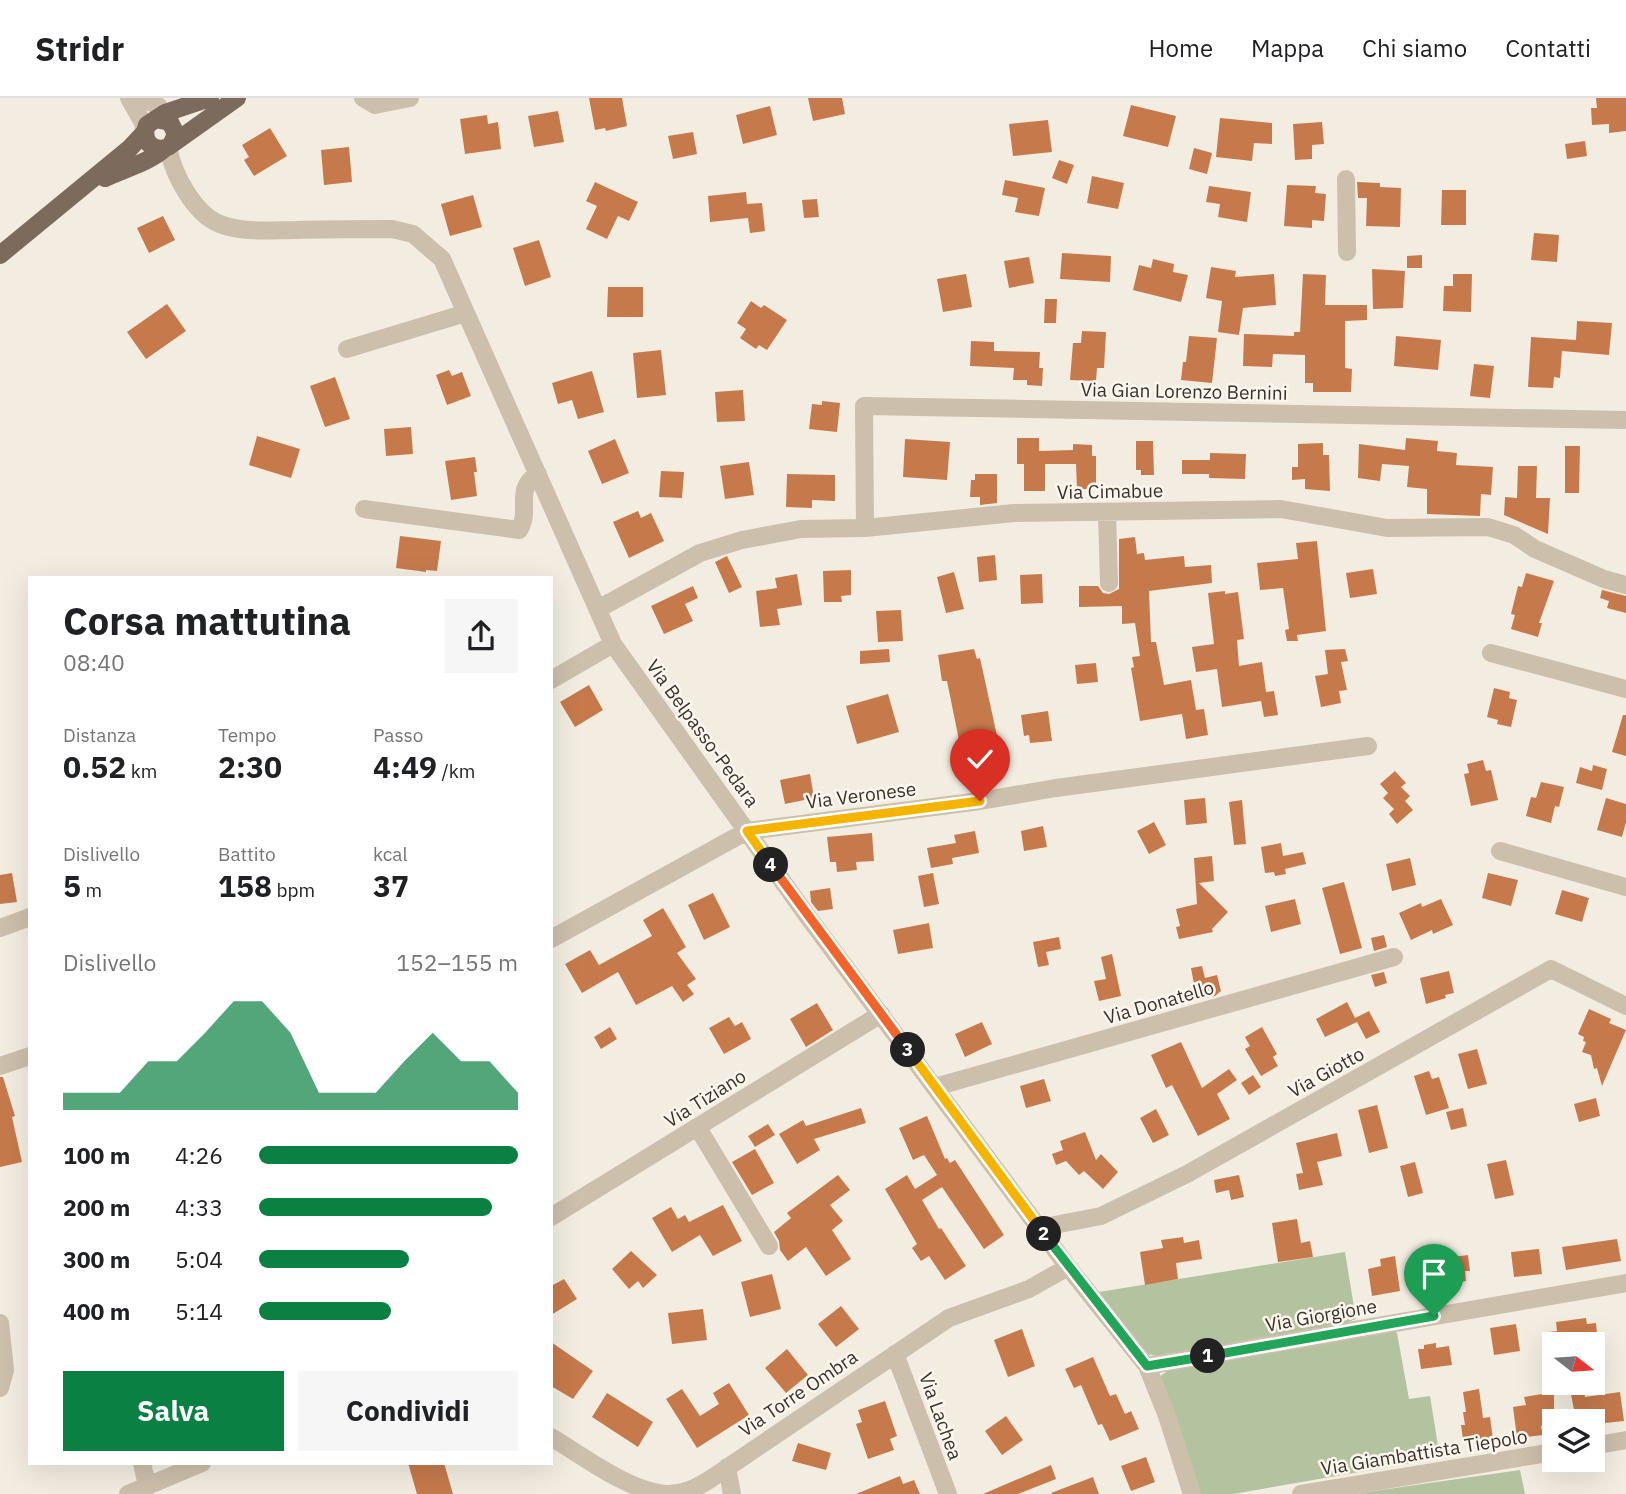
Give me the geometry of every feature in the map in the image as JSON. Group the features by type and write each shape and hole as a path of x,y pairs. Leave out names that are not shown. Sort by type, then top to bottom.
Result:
{"main road":[{"path":"77,193 128,166 158,133 210,98"},
{"path":"0,255 130,148 237,98"}],"street":[{"name":"Via Belpasso-Pedara","path":"129,98 142,121 158,133 189,193 207,217 222,225 237,229 392,229 413,234 442,259 612,644 1039,1228 1147,1366 1167,1416 1192,1494"},
{"path":"363,98 375,105 410,98"},
{"path":"1346,179 1347,252"},
{"path":"346,349 466,313"},
{"name":"Via Gian Lorenzo Bernini","path":"865,528 864,405 1626,420"},
{"path":"364,509 519,530 523,524 525,487 527,482 538,474"},
{"name":"Via Cimabue","path":"598,609 700,552 742,540 801,529 865,528 1014,513 1281,509 1387,528 1488,527 1514,535 1535,549 1604,579 1626,585"},
{"path":"1107,512 1108,583"},
{"path":"553,679 612,644"},
{"path":"1491,653 1626,689"},
{"name":"Via Veronese","path":"553,938 747,831 1368,746"},
{"path":"1500,851 1626,887"},
{"path":"0,928 28,918"},
{"name":"Via Donatello","path":"935,1087 1394,957"},
{"name":"Via Giotto","path":"1039,1228 1101,1216 1187,1174 1551,969 1624,1003"},
{"name":"Via Tiziano","path":"553,1216 881,1014"},
{"path":"0,1066 28,1057"},
{"path":"698,1128 769,1246"},
{"name":"Via Torre Ombra","path":"553,1438 625,1481 659,1493 670,1494 696,1488 949,1318 1029,1289 1068,1267"},
{"name":"Via Giorgione","path":"1147,1366 1626,1283"},
{"path":"0,1388 5,1370 1,1332"},
{"name":"Via Lachea","path":"895,1354 948,1494"},
{"path":"1605,1444 1626,1440"},
{"name":"Via Giambattista Tiepolo","path":"1301,1494 1542,1454"},
{"path":"142,1465 147,1486"},
{"path":"128,1494 197,1465"},
{"path":"727,1467 732,1494"}],"green space":[{"path":"1345,1252 1356,1319 1346,1323 1155,1356 1145,1353 1099,1292"},
{"path":"1393,1330 1397,1333 1409,1399 1430,1396 1440,1458 1233,1494 1198,1494 1159,1377 1169,1370"},
{"path":"1520,1470 1525,1494 1357,1494 1367,1492"}],"building":[{"path":"589,98 622,98 627,126 606,131 605,128 595,130"},
{"path":"808,98 842,98 845,114 813,121"},
{"path":"1596,98 1626,98 1626,131 1609,133 1609,124 1592,125 1591,108 1597,108"},
{"path":"1131,105 1176,116 1168,147 1123,136"},
{"path":"770,106 777,135 743,144 736,115"},
{"path":"558,111 564,142 534,147 528,116"},
{"path":"487,115 488,124 498,122 501,149 465,154 460,119"},
{"path":"1220,118 1272,123 1272,144 1254,143 1252,161 1216,157"},
{"path":"1048,120 1052,152 1013,156 1009,124"},
{"path":"1322,122 1324,144 1312,145 1312,159 1295,160 1293,124"},
{"path":"270,128 287,156 254,176 244,160 249,157 242,145"},
{"path":"693,132 697,154 673,159 668,136"},
{"path":"1585,141 1587,156 1567,159 1565,144"},
{"path":"349,147 352,182 324,185 321,150"},
{"path":"1194,148 1212,153 1207,174 1189,169"},
{"path":"1059,160 1074,165 1067,184 1052,178"},
{"path":"1092,176 1124,183 1118,209 1087,203"},
{"path":"1005,180 1045,188 1039,216 1015,212 1018,198 1002,195"},
{"path":"595,182 638,202 629,221 618,216 607,239 586,229 597,206 586,201"},
{"path":"1357,182 1380,183 1380,187 1401,188 1400,227 1366,226 1367,198 1358,198"},
{"path":"1287,185 1316,186 1315,193 1326,194 1324,221 1312,220 1312,228 1284,226"},
{"path":"1209,186 1251,192 1247,222 1218,217 1220,204 1206,202"},
{"path":"1442,190 1466,190 1466,225 1441,225"},
{"path":"746,192 747,204 762,203 765,231 750,233 748,218 710,222 708,196"},
{"path":"473,195 482,227 450,236 441,204"},
{"path":"817,199 819,217 804,218 802,200"},
{"path":"163,216 175,240 149,253 137,228"},
{"path":"1534,233 1559,235 1557,262 1531,260"},
{"path":"539,240 551,277 525,286 513,248"},
{"path":"1062,253 1111,256 1110,282 1060,279"},
{"path":"1422,255 1422,268 1407,268 1407,256"},
{"path":"1029,257 1034,283 1009,288 1004,261"},
{"path":"1153,259 1174,264 1173,272 1188,275 1181,302 1133,290 1139,265 1151,268"},
{"path":"1211,267 1236,271 1235,277 1274,274 1276,305 1243,308 1239,335 1218,332 1222,301 1206,298"},
{"path":"1372,269 1405,271 1403,308 1373,309"},
{"path":"966,274 972,307 943,312 937,279"},
{"path":"1303,274 1326,275 1325,305 1367,305 1367,320 1345,321 1345,368 1352,369 1351,392 1313,392 1313,383 1305,383 1305,355 1273,354 1272,367 1243,366 1244,334 1294,336 1294,332 1300,332"},
{"path":"1453,274 1472,274 1471,312 1443,311 1444,286 1453,286"},
{"path":"608,287 643,287 643,317 607,317"},
{"path":"1045,299 1057,299 1056,323 1044,323"},
{"path":"751,301 761,308 764,305 787,320 767,350 759,345 756,349 740,338 746,329 737,323"},
{"path":"167,304 186,331 146,359 127,332"},
{"path":"1577,321 1612,323 1609,355 1562,351 1560,378 1554,377 1553,388 1528,387 1531,337 1576,340"},
{"path":"1082,331 1106,332 1104,368 1097,368 1096,381 1070,380 1073,343 1081,343"},
{"path":"1189,336 1217,338 1212,383 1181,380"},
{"path":"1396,336 1441,340 1438,370 1394,366"},
{"path":"971,341 994,342 994,351 1040,352 1042,386 1027,385 1027,380 1013,380 1014,368 970,366"},
{"path":"661,350 666,395 637,398 633,353"},
{"path":"1474,364 1494,366 1490,398 1470,396"},
{"path":"449,370 452,376 462,372 471,396 447,405 436,375"},
{"path":"592,371 604,412 578,419 572,400 558,404 552,383"},
{"path":"335,377 350,419 325,427 310,386"},
{"path":"743,390 745,421 717,422 715,392"},
{"path":"822,401 840,403 837,432 809,429 812,404 822,405"},
{"path":"411,427 413,454 386,456 384,429"},
{"path":"257,436 300,449 291,478 249,465"},
{"path":"1017,438 1039,438 1039,451 1073,450 1073,444 1092,445 1092,456 1096,456 1096,489 1077,489 1076,464 1045,464 1045,491 1024,491 1024,464 1017,464"},
{"path":"1406,438 1438,441 1437,451 1457,453 1456,465 1493,467 1491,495 1481,494 1480,516 1427,514 1427,489 1407,487 1409,466 1382,464 1380,481 1358,478 1359,444 1405,450"},
{"path":"615,439 629,473 602,484 588,451"},
{"path":"905,439 950,442 947,480 903,477"},
{"path":"1136,441 1153,441 1154,475 1141,475 1141,470 1136,470"},
{"path":"1323,443 1323,455 1329,455 1330,491 1305,489 1305,479 1292,480 1292,467 1298,467 1298,444"},
{"path":"1565,446 1580,446 1579,493 1565,493"},
{"path":"1210,453 1246,454 1245,479 1209,478 1209,474 1182,474 1182,460 1210,460"},
{"path":"475,457 477,496 451,500 445,461"},
{"path":"749,462 754,495 725,499 720,466"},
{"path":"1518,466 1537,466 1536,498 1550,498 1548,534 1504,515 1505,497 1517,498"},
{"path":"661,471 684,472 682,498 659,497"},
{"path":"787,474 835,475 835,501 812,500 812,508 786,507"},
{"path":"975,474 997,474 997,503 980,505 980,497 970,497 971,480 975,480"},
{"path":"638,511 641,518 651,513 664,541 629,558 613,522"},
{"path":"400,536 441,541 437,571 396,568"},
{"path":"1135,537 1137,554 1144,553 1145,560 1184,556 1185,567 1211,565 1212,583 1149,591 1151,642 1156,642 1164,685 1191,680 1196,710 1204,709 1208,735 1186,739 1182,714 1140,721 1131,668 1134,667 1132,657 1140,656 1135,623 1122,624 1122,606 1079,607 1079,586 1098,586 1103,593 1109,594 1119,589 1119,539"},
{"path":"1317,541 1326,631 1297,635 1298,641 1287,641 1285,630 1289,629 1283,588 1260,590 1257,563 1298,559 1296,543"},
{"path":"995,555 997,580 979,582 977,557"},
{"path":"727,556 742,587 729,593 715,562"},
{"path":"1373,569 1377,594 1350,598 1346,573"},
{"path":"851,570 851,595 841,596 842,602 824,602 823,571"},
{"path":"954,572 964,609 946,613 937,577"},
{"path":"1526,573 1554,581 1539,623 1542,623 1538,637 1511,629 1515,615 1511,614 1518,586 1522,587"},
{"path":"797,574 802,605 777,609 780,625 760,627 756,591 777,588 775,578"},
{"path":"1042,574 1043,603 1021,604 1020,575"},
{"path":"693,586 698,598 685,604 693,621 664,634 651,606"},
{"path":"1602,590 1626,596 1626,613 1607,608 1609,601 1600,598"},
{"path":"1225,591 1225,594 1238,592 1244,639 1237,640 1239,666 1262,662 1266,692 1274,691 1278,715 1264,717 1261,701 1222,707 1217,669 1196,672 1192,647 1214,644 1208,593"},
{"path":"901,610 903,641 878,642 876,611"},
{"path":"889,649 890,662 860,664 860,651"},
{"path":"974,649 977,659 980,658 1003,763 965,770 947,681 942,681 938,655"},
{"path":"1345,649 1348,661 1341,662 1347,690 1339,691 1341,703 1321,707 1315,676 1328,674 1325,650"},
{"path":"1096,663 1098,682 1077,684 1075,665"},
{"path":"589,685 603,710 575,727 560,702"},
{"path":"1494,688 1510,692 1509,698 1517,700 1511,727 1497,724 1498,720 1487,717"},
{"path":"888,694 899,732 857,744 846,706"},
{"path":"1048,711 1052,741 1030,743 1029,735 1024,736 1021,715"},
{"path":"1623,715 1626,715 1626,756 1612,752"},
{"path":"1483,760 1486,771 1491,770 1498,800 1471,806 1464,774 1469,773 1467,764"},
{"path":"1593,765 1607,769 1602,790 1576,783 1580,767 1592,771"},
{"path":"1395,771 1406,783 1401,787 1410,796 1405,801 1413,810 1397,824 1389,814 1394,809 1383,798 1388,793 1380,784"},
{"path":"810,774 814,798 785,804 780,780"},
{"path":"1541,782 1564,787 1551,823 1526,816 1531,797 1536,798"},
{"path":"1205,798 1207,823 1186,825 1184,800"},
{"path":"1606,798 1626,804 1626,822 1622,837 1597,830"},
{"path":"1242,800 1246,844 1234,845 1229,802"},
{"path":"1154,822 1166,845 1149,854 1137,831"},
{"path":"1043,826 1047,847 1024,851 1021,831"},
{"path":"975,831 979,853 952,858 953,864 931,868 927,848 956,843 954,835"},
{"path":"872,833 874,861 856,862 857,870 837,872 836,862 830,862 827,837"},
{"path":"1281,843 1283,856 1303,852 1306,864 1285,869 1286,874 1275,876 1274,872 1265,873 1261,847"},
{"path":"1212,856 1214,881 1199,883 1228,912 1212,929 1213,932 1179,939 1176,927 1180,926 1176,909 1197,904 1194,858"},
{"path":"1410,858 1416,885 1392,891 1386,864"},
{"path":"12,873 17,902 0,904 0,875"},
{"path":"933,873 939,904 924,907 918,876"},
{"path":"1488,873 1518,880 1511,906 1482,898"},
{"path":"1344,882 1362,948 1340,954 1322,888"},
{"path":"830,888 833,909 818,911 811,902 810,891"},
{"path":"1562,890 1589,898 1582,922 1555,914"},
{"path":"713,893 730,927 704,940 688,905"},
{"path":"1295,899 1301,924 1271,932 1265,906"},
{"path":"1441,899 1453,925 1433,934 1432,930 1411,940 1399,913 1421,903 1422,907"},
{"path":"663,908 686,947 677,953 696,979 687,985 694,994 683,1002 672,986 636,1005 618,972 582,993 565,964 590,950 599,965 652,936 643,920"},
{"path":"929,923 933,948 898,954 893,930"},
{"path":"1384,935 1387,947 1374,951 1371,938"},
{"path":"1059,937 1061,949 1046,952 1049,965 1038,967 1033,942"},
{"path":"1112,954 1121,996 1099,1001 1094,981 1106,979 1101,957"},
{"path":"1202,966 1205,978 1217,975 1221,991 1215,996 1197,1000 1191,968"},
{"path":"1449,971 1454,993 1426,1004 1420,978"},
{"path":"1384,972 1387,983 1375,987 1371,975"},
{"path":"1347,1002 1355,1018 1369,1011 1380,1032 1366,1039 1357,1022 1325,1037 1316,1019"},
{"path":"817,1003 833,1030 806,1047 790,1019"},
{"path":"1589,1009 1611,1019 1609,1023 1626,1030 1602,1086 1591,1055 1582,1052 1586,1042 1583,1041 1584,1037 1578,1034"},
{"path":"729,1017 735,1026 742,1022 751,1039 724,1054 709,1028"},
{"path":"982,1022 992,1044 965,1057 955,1034"},
{"path":"610,1027 617,1039 601,1049 594,1037"},
{"path":"1262,1027 1277,1054 1273,1057 1278,1066 1261,1076 1245,1049 1250,1046 1245,1037"},
{"path":"1181,1042 1202,1088 1229,1069 1237,1080 1217,1094 1230,1119 1198,1136 1172,1085 1166,1088 1151,1055"},
{"path":"1477,1049 1487,1084 1468,1089 1458,1054"},
{"path":"1429,1071 1432,1079 1439,1077 1449,1108 1426,1115 1414,1076"},
{"path":"1253,1075 1261,1087 1249,1095 1241,1083"},
{"path":"0,1077 3,1077 15,1116 12,1117 22,1162 0,1167"},
{"path":"1044,1079 1051,1101 1026,1108 1020,1086"},
{"path":"1596,1098 1600,1116 1579,1122 1574,1104"},
{"path":"1377,1105 1388,1148 1369,1153 1358,1110"},
{"path":"861,1108 866,1123 814,1139 820,1150 797,1164 779,1134 803,1120 806,1126"},
{"path":"1463,1108 1467,1126 1451,1130 1446,1112"},
{"path":"1156,1109 1169,1135 1153,1143 1140,1118"},
{"path":"927,1116 945,1159 950,1163 955,1160 1004,1235 984,1249 942,1187 922,1200 966,1266 945,1280 929,1256 921,1261 912,1248 917,1244 885,1189 907,1175 915,1189 937,1175 924,1155 913,1160 899,1128"},
{"path":"768,1124 775,1135 755,1147 748,1136"},
{"path":"1085,1132 1096,1160 1101,1154 1118,1172 1103,1189 1084,1171 1079,1175 1066,1161 1056,1165 1052,1154 1063,1150 1060,1141"},
{"path":"1337,1133 1342,1156 1317,1162 1323,1185 1299,1190 1296,1174 1303,1173 1296,1143"},
{"path":"755,1149 774,1183 752,1195 732,1162"},
{"path":"1506,1160 1514,1195 1495,1199 1487,1164"},
{"path":"1415,1162 1423,1193 1408,1197 1400,1166"},
{"path":"838,1175 850,1190 830,1205 843,1221 832,1230 851,1259 826,1276 806,1247 788,1261 780,1250 774,1232 791,1218 787,1213"},
{"path":"1239,1175 1244,1197 1231,1200 1229,1190 1216,1193 1214,1180"},
{"path":"723,1205 742,1241 713,1256 700,1235 672,1252 652,1218 671,1207 678,1219 685,1215 689,1222"},
{"path":"1297,1219 1301,1243 1310,1241 1313,1257 1278,1262 1272,1223"},
{"path":"1183,1237 1184,1243 1199,1240 1202,1259 1176,1263 1178,1279 1145,1285 1140,1252 1163,1248 1161,1240"},
{"path":"1617,1239 1621,1261 1566,1270 1562,1247"},
{"path":"1539,1249 1542,1274 1514,1277 1511,1252"},
{"path":"631,1251 657,1275 643,1288 638,1281 629,1289 612,1269"},
{"path":"1468,1255 1470,1271 1465,1271 1466,1281 1442,1285 1438,1259"},
{"path":"1395,1256 1400,1291 1372,1296 1368,1269 1381,1266 1380,1259"},
{"path":"772,1274 781,1309 750,1317 741,1282"},
{"path":"564,1279 577,1299 553,1314 553,1285"},
{"path":"841,1306 859,1329 836,1347 818,1324"},
{"path":"703,1309 707,1340 672,1344 668,1313"},
{"path":"1586,1318 1587,1324 1596,1323 1597,1332 1549,1332 1557,1331 1556,1322"},
{"path":"1516,1324 1520,1351 1494,1355 1490,1328"},
{"path":"1022,1329 1035,1366 1008,1377 994,1340"},
{"path":"553,1343 593,1371 573,1399 553,1387"},
{"path":"1436,1343 1436,1348 1449,1346 1452,1365 1421,1369 1418,1349"},
{"path":"787,1349 808,1375 786,1393 765,1368"},
{"path":"1093,1357 1110,1396 1116,1394 1125,1414 1131,1411 1139,1429 1110,1441 1102,1424 1098,1425 1081,1385 1074,1388 1065,1369"},
{"path":"729,1383 749,1415 697,1448 666,1399 682,1389 700,1416 719,1404 713,1393"},
{"path":"1479,1389 1483,1418 1490,1417 1493,1439 1463,1439 1461,1425 1465,1425 1463,1412 1466,1412 1463,1392"},
{"path":"1620,1392 1624,1421 1605,1423 1605,1409 1574,1409 1571,1395 1585,1397"},
{"path":"607,1393 653,1422 638,1447 592,1417"},
{"path":"1554,1395 1554,1409 1542,1409 1542,1435 1517,1438 1513,1407 1526,1405 1524,1397"},
{"path":"885,1401 897,1436 890,1439 894,1450 868,1459 856,1424 862,1422 858,1410"},
{"path":"1006,1416 1023,1440 1002,1455 985,1431"},
{"path":"798,1443 831,1453 826,1470 792,1461"},
{"path":"1146,1457 1155,1482 1131,1491 1121,1466"},
{"path":"409,1465 445,1465 453,1494 417,1494"},
{"path":"1051,1465 1056,1479 1018,1494 983,1494"},
{"path":"900,1476 903,1484 914,1480 920,1494 856,1494"},
{"path":"1093,1477 1099,1494 1051,1493"}],"route":[{"path":"980,801 747,831 1068,1267 1147,1366 1434,1316"}]}
